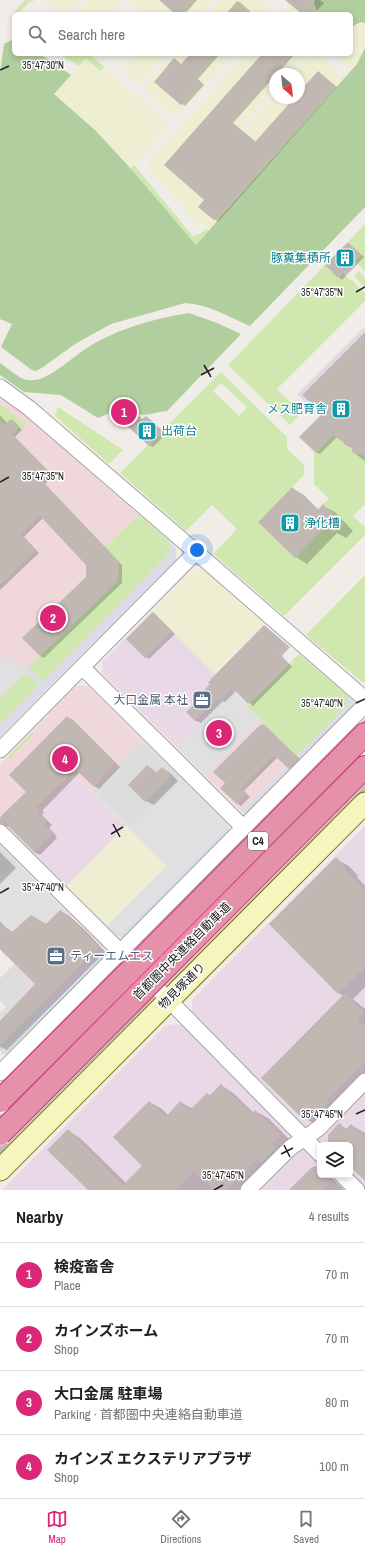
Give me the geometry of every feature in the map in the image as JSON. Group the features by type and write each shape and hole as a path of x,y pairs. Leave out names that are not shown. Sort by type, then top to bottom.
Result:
{"highway":[{"name":"首都圏中央連絡自動車道","path":"0,1101 365,734"},
{"name":"首都圏中央連絡自動車道","path":"0,1134 365,767"}],"street":[{"path":"0,388 29,408 365,699"},
{"path":"0,750 83,668 196,552"},
{"path":"83,668 244,828"},
{"path":"1,1069 244,828 365,705"},
{"name":"物見塚通り","path":"0,1170 365,803"},
{"path":"0,832 317,1151"},
{"path":"248,1190 290,1148 319,1128 365,1081"},
{"path":"345,1178 357,1190"}],"shaded area":[{"path":"365,326 365,332 302,395 331,423 325,423 297,394"},
{"path":"0,398 22,413 170,542 0,724"},
{"path":"170,542 176,548 176,560 0,737 0,724 39,685 22,668 25,664 42,682 170,553"},
{"path":"152,611 232,690 176,747 102,673 102,662"},
{"path":"9,654 27,672 0,697 0,660"},
{"path":"76,686 88,686 143,741 92,792 74,775 16,835 0,819 0,764"},
{"path":"232,690 262,720 205,776 176,747"},
{"path":"348,696 355,705 349,714 347,712 344,715 345,717 320,743 318,741 314,745 316,747 308,754 306,753 303,756 304,758 296,766 295,764 291,768 293,770 285,777 283,776 280,780 281,781 264,798 263,796 259,800 260,802 247,814 242,812 238,808 245,808 297,756 348,704"},
{"path":"262,720 297,756 245,808 238,808 205,776"},
{"path":"143,741 180,777 129,828 92,792"},
{"path":"74,775 126,826 67,886 16,835"},
{"path":"180,777 225,822 225,829 121,933 114,933 107,926 167,866 129,828"},
{"path":"225,822 230,830 224,839 222,837 218,841 220,843 216,846 214,845 211,849 212,850 197,866 195,864 192,867 193,869 186,877 184,876 180,879 182,881 174,889 172,887 168,891 170,893 159,904 157,902 154,906 155,908 146,917 144,916 140,919 142,921 133,930 131,929 127,932 129,934 123,938 114,933 121,933 225,829"},
{"path":"365,826 365,1190 2,1190 166,1025 180,1024 192,1011 192,1000"},
{"path":"0,845 16,861 0,876"},
{"path":"16,861 61,906 23,943 3,924 0,926 0,876"},
{"path":"61,906 101,945 101,952 42,1012 21,992 46,966 23,943"},
{"path":"3,923 46,966 21,992 42,1012 4,1050 0,1050 0,1013 6,1007 0,1001 0,978 14,964 7,956 5,958 5,955 0,950 0,926"},
{"path":"101,945 106,951 106,956 9,1055 2,1054 0,1050 4,1050 101,952"}],"green space":[{"path":"25,0 34,0 32,2 30,1 20,12 15,11"},
{"path":"45,0 81,0 70,12 58,12"},
{"path":"87,0 118,0 121,3 114,12 77,12"},
{"path":"133,0 214,0 204,12 140,12 130,4"},
{"path":"221,0 258,0 268,9 269,12 211,12"},
{"path":"293,0 361,0 365,3 365,54 208,231 202,224 199,226 148,168 148,163 244,56 304,56 293,68 269,68 269,96 240,129 242,132 269,102 269,104 305,104 305,68 299,68 310,56 320,56 336,69 335,74 340,78 350,67 337,56 353,56 353,12 287,11 287,8"},
{"path":"315,0 365,0 365,23 361,22 353,26 353,12 317,12 314,3"},
{"path":"12,40 12,56 43,56 71,75 54,94 96,131 131,169 196,245 357,64 365,48 365,207 250,326 210,308 185,303 111,324 75,344 43,367 36,371 32,370 1,347 12,324 0,319 0,73 4,44"},
{"path":"62,56 92,56 104,67 100,71 85,58 79,66"},
{"path":"135,56 164,56 139,85 123,70"},
{"path":"171,56 230,56 177,116 173,115 143,88"},
{"path":"85,58 100,71 104,67 166,122 166,128 131,169 96,131 54,94"},
{"path":"134,165 193,236 200,234 206,229 208,231 196,245 131,169"},
{"path":"365,224 365,272 355,261 361,255 348,242"},
{"path":"325,265 338,278 343,273 350,280 351,279 365,293 365,301 277,389 301,413 290,425 228,365"},
{"path":"359,271 365,278 365,288 354,276"},
{"path":"189,313 217,323 241,334 167,411 141,415 132,409 124,400 112,412 98,418 61,395 24,392 0,375 0,363 17,376 25,379 35,380 42,378 49,375 93,344 106,337 133,326"},
{"path":"221,372 287,437 287,449 304,465 304,475 258,521 295,558 314,539 309,534 322,520 334,532 343,524 323,504 329,499 314,484 314,449 331,423 365,457 365,504 353,516 365,527 365,535 284,616 213,554 237,529 212,505 186,531 120,473","holes":["221,383 247,407 239,416 213,391"]},
{"path":"0,404 27,424 6,444 0,438"},
{"path":"58,407 123,450 109,464 55,416"},
{"path":"139,515 170,542 170,553 42,682 28,667 118,581 119,562 105,547"},
{"path":"204,571 264,623 214,673 152,611 191,572"},
{"path":"365,575 365,682 362,682 306,635"},
{"path":"299,654 348,696 348,704 297,756 247,706"},
{"path":"27,672 39,685 0,724 0,697"},
{"path":"31,732 34,734 10,758 8,756"},
{"path":"126,826 167,866 107,926 67,886"}],"building":[{"path":"159,0 189,0 179,12 173,12"},
{"path":"285,0 315,0 304,12 300,12"},
{"path":"188,56 213,56 195,77 201,82 181,105 154,82 174,58 181,64"},
{"path":"260,56 287,56 277,68 269,68 269,77 230,121 255,142 289,104 305,104 305,85 318,71 334,85 214,220 198,207 204,200 164,165"},
{"name":"豚糞集積所","path":"348,242 361,255 338,278 325,265"},
{"name":"メス肥育舎","path":"365,332 365,455 353,453 351,447 345,445 333,435 316,453 299,437 322,414 302,395"},
{"path":"124,401 142,419 146,416 163,432 149,446 112,412"},
{"path":"11,419 19,427 12,434 50,474 42,481 119,562 118,581 40,656 22,638 86,577 86,565 40,516 21,534 36,550 0,585 0,421 4,425"},
{"name":"浄化槽","path":"292,487 317,511 323,504 343,524 334,532 327,525 295,558 258,522"},
{"path":"153,612 172,631 145,658 126,639"},
{"path":"264,625 286,644 277,653 288,663 248,704 232,688 195,721 186,712 195,704 193,702 210,684 208,683 211,679"},
{"path":"67,716 115,763 94,787 75,769 37,807 39,809 37,811 47,821 44,824 52,834 34,852 0,817 26,792 9,775"},
{"path":"260,725 265,725 299,759 289,769 274,755 241,788 247,794 237,804 220,788 225,783 213,772"},
{"path":"147,765 156,773 162,767 171,776 145,802 128,785"},
{"path":"365,785 365,787 166,985"},
{"path":"336,857 346,868 345,870 365,890 365,967 338,994 269,924"},
{"path":"60,910 80,927 99,947 0,1046 0,1021 35,984 0,949 0,921 11,933 31,915 46,924"},
{"path":"345,993 364,1012 357,1019 365,1027 365,1062 327,1100 328,1103 322,1108 324,1110 321,1113 302,1118 261,1078"},
{"path":"153,997 154,998 0,1153 0,1146 9,1143"},
{"path":"221,1084 251,1114 255,1110 281,1135 272,1144 276,1147 261,1162 258,1159 226,1190 214,1190 194,1171 176,1190 88,1190 47,1150 68,1129 123,1185 142,1166 113,1137 149,1101 166,1117 180,1101 190,1110 207,1093 210,1095"},
{"path":"339,1123 346,1129 351,1124 365,1137 365,1181 353,1169 353,1142 328,1142 328,1135"},
{"path":"312,1167 317,1167 317,1178 328,1178 332,1182 324,1190 289,1190"}],"place":[{"name":"豚糞集積所","path":"345,258"},
{"name":"メス肥育舎","path":"341,409"},
{"name":"検疫畜舎","path":"124,412"},
{"name":"出荷台","path":"147,431"},
{"name":"浄化槽","path":"290,523"},
{"name":"カインズホーム","path":"53,618"},
{"name":"大口金属 本社","path":"202,700"},
{"name":"大口金属 駐車場","path":"219,733"},
{"name":"カインズ エクステリアプラザ","path":"65,759"},
{"name":"ティーエムエス","path":"56,956"}]}
